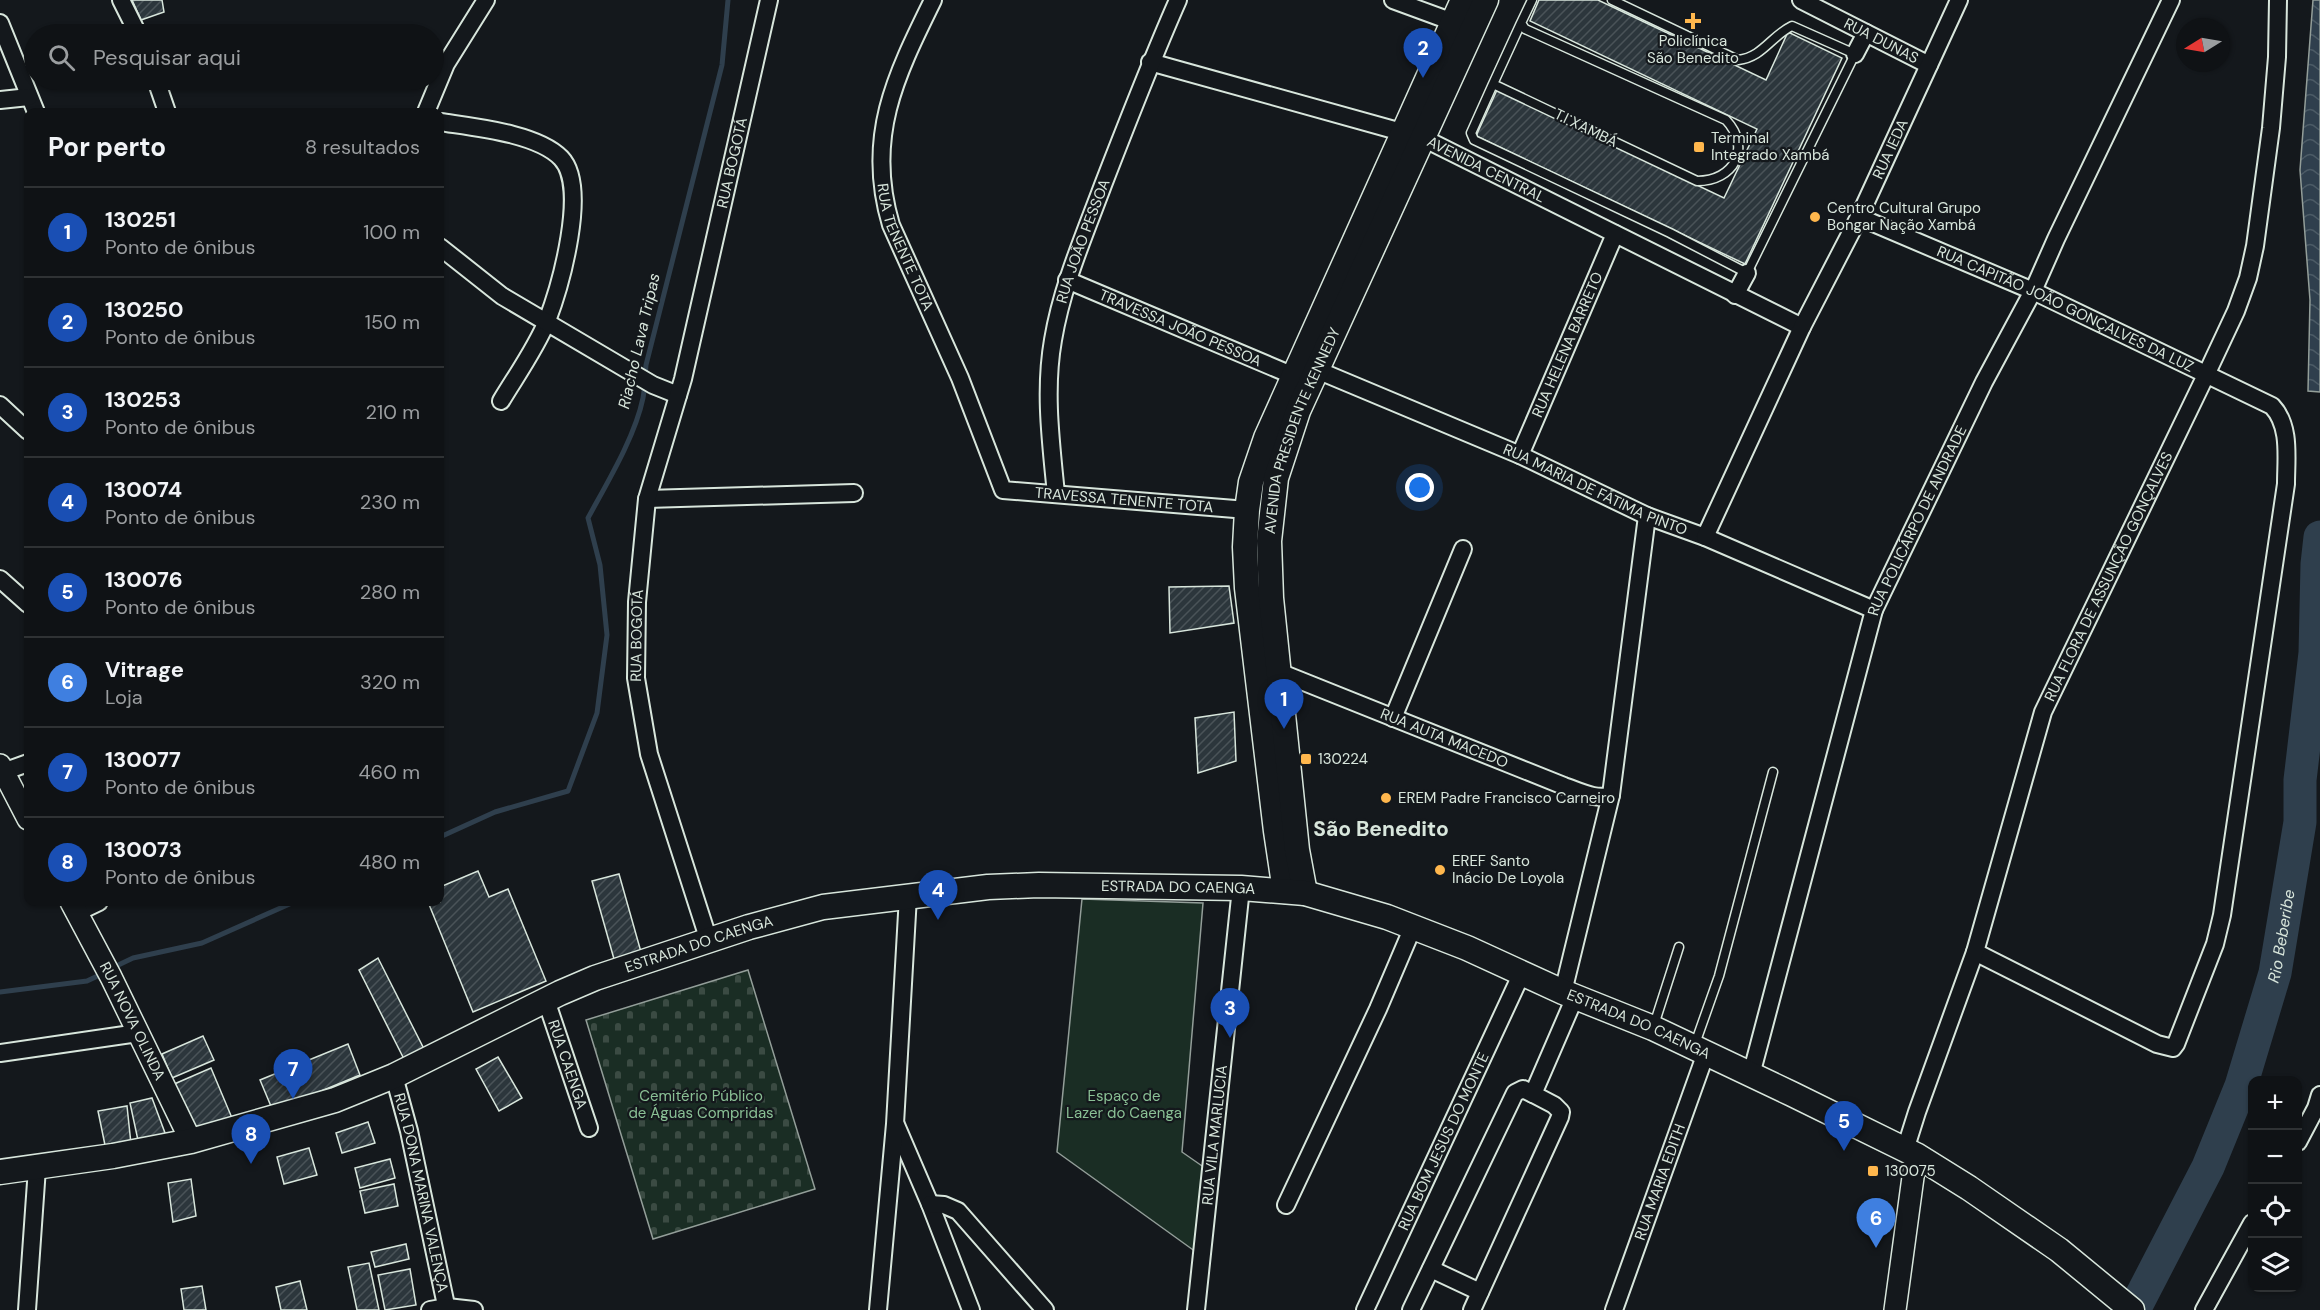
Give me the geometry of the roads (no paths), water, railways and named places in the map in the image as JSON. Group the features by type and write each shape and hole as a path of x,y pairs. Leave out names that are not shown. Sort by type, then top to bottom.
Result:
{"main road":[{"name":"AVENIDA PRESIDENTE KENNEDY","path":"1413,136 1463,0"},
{"name":"AVENIDA PRESIDENTE KENNEDY","path":"1295,892 1276,831 1247,588 1246,510 1251,482 1266,438 1306,373 1413,136 1486,0"},
{"name":"AVENIDA PRESIDENTE KENNEDY","path":"1295,892 1297,850 1271,597 1269,541 1276,478 1298,411 1306,373"},
{"name":"ESTRADA DO CAENGA","path":"0,1172 37,1168 191,1141 335,1100 394,1076 546,1000 596,978 823,907 988,887 1039,885 1241,888 1295,892 1413,927 1653,1028 1911,1153 1968,1188 2059,1250 2132,1310"}],"street":[{"path":"121,0 133,24"},
{"path":"444,69 486,0"},
{"name":"RUA BOGOTÁ","path":"709,941 649,754 636,678 636,602 647,499 678,395 769,0"},
{"name":"RUA TENENTE TOTA","path":"933,0 906,56 884,124 880,163 883,199 891,225 960,378 1003,490"},
{"name":"RUA JOÃO PESSOA","path":"1056,494 1050,436 1048,383 1053,341 1067,280 1150,62 1178,0"},
{"path":"1393,0 1453,22"},
{"name":"RUA DUNAS","path":"1801,0 1929,65"},
{"name":"RUA IEDA","path":"1705,537 1802,327 1859,217 1959,0"},
{"name":"RUA POLICÁRPO DE ANDRADE","path":"1751,1075 1874,610 1984,382 2033,291 2171,0"},
{"name":"RUA FLORA DE ASSUNÇÃO GONÇALVES","path":"1911,1153 1917,1112 1975,952 2043,712 2206,375 2236,311 2248,278 2271,128 2277,57 2277,0"},
{"path":"0,23 24,84"},
{"path":"1855,54 1866,33"},
{"name":"AVENIDA CENTRAL","path":"1150,62 1413,136 1802,327"},
{"path":"26,90 32,105"},
{"path":"159,90 166,108"},
{"path":"428,108 435,90"},
{"path":"0,100 32,105"},
{"path":"444,123 501,131 545,146 561,158 570,173 573,198 568,251 546,322 501,401"},
{"name":"RUA CAPITÃO JOÃO GONÇALVES DA LUZ","path":"1859,217 2033,291 2272,406 2280,414 2284,426 2286,484 2222,915 2215,944 2176,1044 2173,1048 2157,1044 1975,952"},
{"name":"RUA HELENA BARRETO","path":"1520,454 1615,234"},
{"path":"444,250 502,296 653,385 678,395"},
{"path":"1735,296 1747,273"},
{"name":"TRAVESSA JOÃO PESSOA","path":"1067,280 1306,373"},
{"name":"RUA MARIA DE FÁTIMA PINTO","path":"1306,373 1520,454 1647,516 1705,537 1874,610"},
{"path":"0,405 24,427"},
{"name":"TRAVESSA TENENTE TOTA","path":"1003,490 1246,510"},
{"path":"647,499 854,493"},
{"path":"1533,1094 1569,994 1611,795 1647,516"},
{"path":"1393,718 1463,549"},
{"path":"0,579 24,600"},
{"name":"RUA AUTA MACEDO","path":"1279,672 1564,786 1592,796 1611,795"},
{"path":"24,764 1,770 24,812"},
{"name":"RUA VILA MARLUCIA","path":"1196,1310 1241,888"},
{"path":"878,1310 895,1124 908,896"},
{"name":"RUA NOVA OLINDA","path":"74,907 191,1141"},
{"path":"1286,1205 1378,1010 1413,927"},
{"name":"RUA BOM JESUS DO MONTE","path":"1365,1310 1522,973"},
{"name":"RUA CAENGA","path":"546,1000 589,1128"},
{"path":"0,1053 138,1033"},
{"name":"RUA MARIA EDITH","path":"1614,1310 1700,1051"},
{"name":"RUA DONA MARINA VALENÇA","path":"394,1076 409,1131 447,1308"},
{"path":"1412,1310 1515,1094 1523,1089 1557,1107 1561,1112 1560,1117 1472,1310"},
{"path":"2302,1135 2319,1104"},
{"path":"895,1124 930,1204 970,1310"},
{"path":"1895,1310 1911,1153"},
{"path":"27,1310 37,1168"},
{"path":"930,1204 944,1205 958,1211 1046,1310"},
{"path":"2204,1310 2248,1232"},
{"path":"1431,1269 1480,1292"},
{"path":"430,1310 447,1308 474,1310"}],"lane":[{"path":"1532,0 1471,133 1474,140 1670,233 1747,273 1855,54 1792,26 1781,31 1760,53 1738,60 1612,0"},
{"name":"T.I XAMBÁ","path":"1493,84 1697,182 1709,182 1720,178 1735,162 1738,150 1737,138 1733,128 1726,120 1525,29 1521,23"},
{"path":"1700,1051 1773,772"},
{"path":"1653,1028 1679,947"}],"water":[{"path":"2313,0 2320,0 2320,392 2308,391 2310,300 2300,170"}],"waterway":[{"name":"Riacho Lava Tripas","path":"444,835 495,812 568,791 597,713 607,635 600,565 588,518 620,460 639,413 644,394 646,365 722,65 728,0"},
{"name":"Rio Beberibe","path":"2134,1310 2208,1167 2241,1086 2275,973 2300,822 2300,780 2315,653 2317,564 2320,537"},
{"name":"Riacho Lava Tripas","path":"112,968 133,958 202,943 285,906"},
{"name":"Riacho Lava Tripas","path":"0,992 87,981 104,973"}],"place":[{"name":"Policlínica São Benedito","path":"1693,21"},
{"name":"130250","path":"1423,78"},
{"name":"Terminal Integrado Xambá","path":"1699,147"},
{"name":"Centro Cultural Grupo Bongar Nação Xambá","path":"1815,217"},
{"name":"130251","path":"1284,729"},
{"name":"130224","path":"1306,759"},
{"name":"EREM Padre Francisco Carneiro","path":"1386,798"},
{"name":"EREF Santo Inácio De Loyola","path":"1440,870"},
{"name":"130074","path":"938,920"},
{"name":"130253","path":"1230,1038"},
{"name":"130077","path":"293,1099"},
{"name":"130076","path":"1844,1151"},
{"name":"130073","path":"251,1164"},
{"name":"130075","path":"1873,1171"},
{"name":"Vitrage","path":"1876,1248"}],"district":[{"name":"São Benedito","path":"1381,829"}],"park label":[{"name":"Cemitério Público de Águas Compridas","path":"701,1104"},
{"name":"Espaço de Lazer do Caenga","path":"1124,1104"}]}
